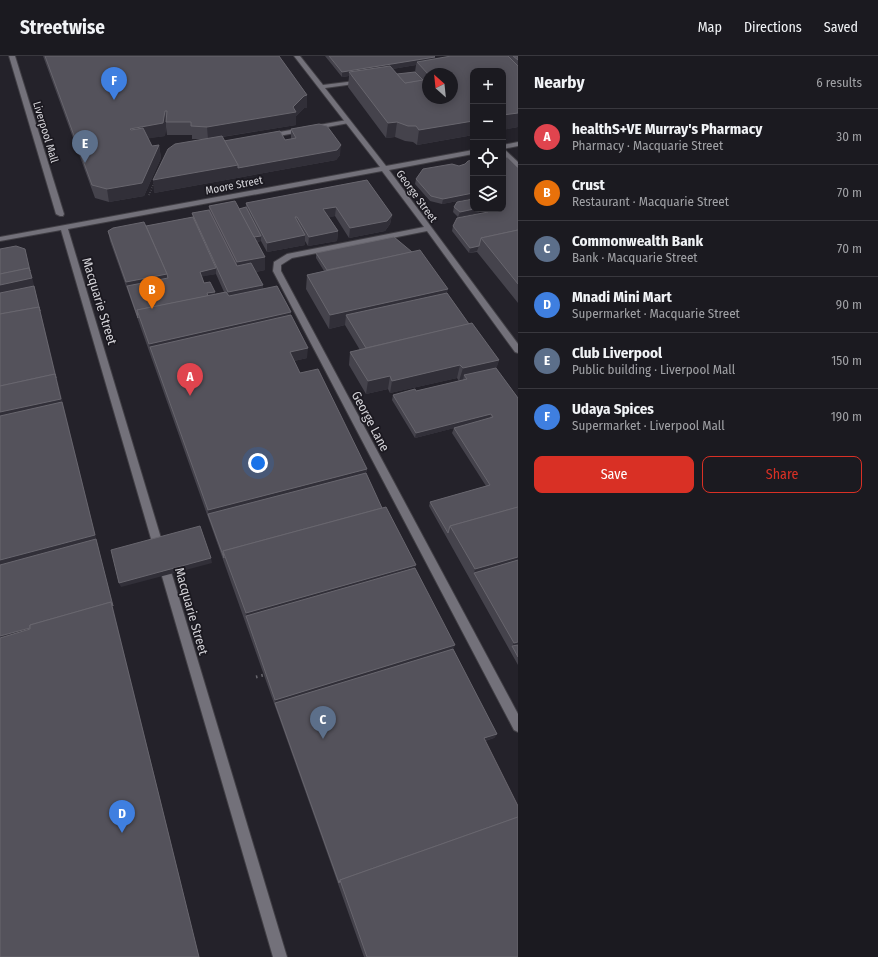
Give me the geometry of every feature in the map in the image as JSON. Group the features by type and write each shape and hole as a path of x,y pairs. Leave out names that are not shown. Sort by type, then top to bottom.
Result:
{"street":[{"name":"Liverpool Mall","path":"12,56 60,214"},
{"name":"George Street","path":"297,56 384,168 427,229 518,350"},
{"path":"321,87 368,80"},
{"path":"263,136 348,122"},
{"path":"506,148 518,144"},
{"path":"506,152 518,166"},
{"name":"Moore Street","path":"0,240 470,153"},
{"name":"Macquarie Street","path":"64,228 280,957"},
{"name":"George Lane","path":"427,229 290,256 277,264 277,271 518,726"}],"path":[{"path":"148,199 156,180"},
{"path":"256,677 264,675"}],"building":[{"path":"45,56 279,56 307,95 293,107 296,112 207,127 191,126 191,122 166,122 167,111 165,111 163,123 130,129 143,128 152,146 159,145 142,183 107,189 92,185"},
{"path":"329,56 434,56 435,57 342,72"},
{"path":"451,56 508,56 518,66 518,113 506,115 506,68 470,68 470,122 419,130 416,126 408,126 397,122 388,123 349,72 390,66 405,83 422,80 422,104 458,104 458,68 422,68 417,62"},
{"path":"415,72 422,80 405,83 397,74"},
{"path":"319,124 327,126 341,145 337,150 238,168 238,165 224,141 280,131 285,140 296,138 291,129"},
{"path":"222,136 238,165 153,180 168,149 175,144"},
{"path":"506,157 518,168 518,230 481,238 479,246 470,248 453,226 457,218 488,212 506,212"},
{"path":"470,161 470,194 443,199 431,196 416,179 423,169 452,164 459,166"},
{"path":"367,180 392,215 387,221 350,228 336,207 323,209 338,231 309,237 297,217 295,217 305,235 267,243 246,203"},
{"path":"470,200 470,210 460,212 454,207 457,202"},
{"path":"235,201 265,257 237,262 209,206"},
{"path":"246,207 261,236 254,237 239,209"},
{"path":"209,210 237,266 251,263 263,285 228,292 192,213"},
{"path":"193,217 216,268 200,272 204,283 210,282 215,292 207,293 208,296 137,310 138,318 127,286 168,278 146,226"},
{"path":"144,222 167,274 126,282 108,231 113,228"},
{"path":"518,230 518,284 481,238"},
{"path":"394,237 412,252 327,270 316,253"},
{"path":"16,246 25,249 30,271 29,268 0,274 0,249"},
{"path":"420,250 448,289 330,315 307,275"},
{"path":"29,268 32,278 0,285 0,274"},
{"path":"34,286 40,311 39,307 0,314 0,293"},
{"path":"277,286 291,312 149,344 137,310 226,292 229,296"},
{"path":"447,293 469,324 366,348 346,315"},
{"path":"39,307 56,378 55,374 0,386 0,314"},
{"path":"291,315 308,348 290,352 300,373 318,369 367,469 208,510 150,347"},
{"path":"472,323 499,360 463,368 460,365 392,381 390,376 368,381 350,352"},
{"path":"496,368 518,398 518,507 450,526 448,533 430,502 490,485 454,428 493,417 491,414 416,433 393,395 415,389 416,391 467,379 464,375"},
{"path":"55,374 61,399 0,412 0,386"},
{"path":"62,402 95,535 0,560 0,416"},
{"path":"366,473 382,508 223,551 224,558 208,514"},
{"path":"386,507 416,565 246,613 223,551"},
{"path":"518,507 518,557 475,569 450,526"},
{"path":"200,526 211,558 119,583 111,550"},
{"path":"96,539 113,606 111,602 30,625 30,628 0,636 0,565"},
{"path":"518,560 518,642 514,643 474,573"},
{"path":"415,568 455,645 275,700 246,616"},
{"path":"111,602 199,957 0,957 0,638 30,629 30,625"},
{"path":"518,645 518,657 512,646"},
{"path":"453,649 497,734 484,738 518,806 518,817 340,880 339,883 275,703"},
{"path":"518,817 518,957 367,957 340,880"}],"place":[{"name":"Udaya Spices","path":"114,100"},
{"name":"Club Liverpool","path":"85,163"},
{"name":"Crust","path":"152,309"},
{"name":"healthS+VE Murray's Pharmacy","path":"190,396"},
{"name":"Commonwealth Bank","path":"323,739"},
{"name":"Mnadi Mini Mart","path":"122,833"}]}
